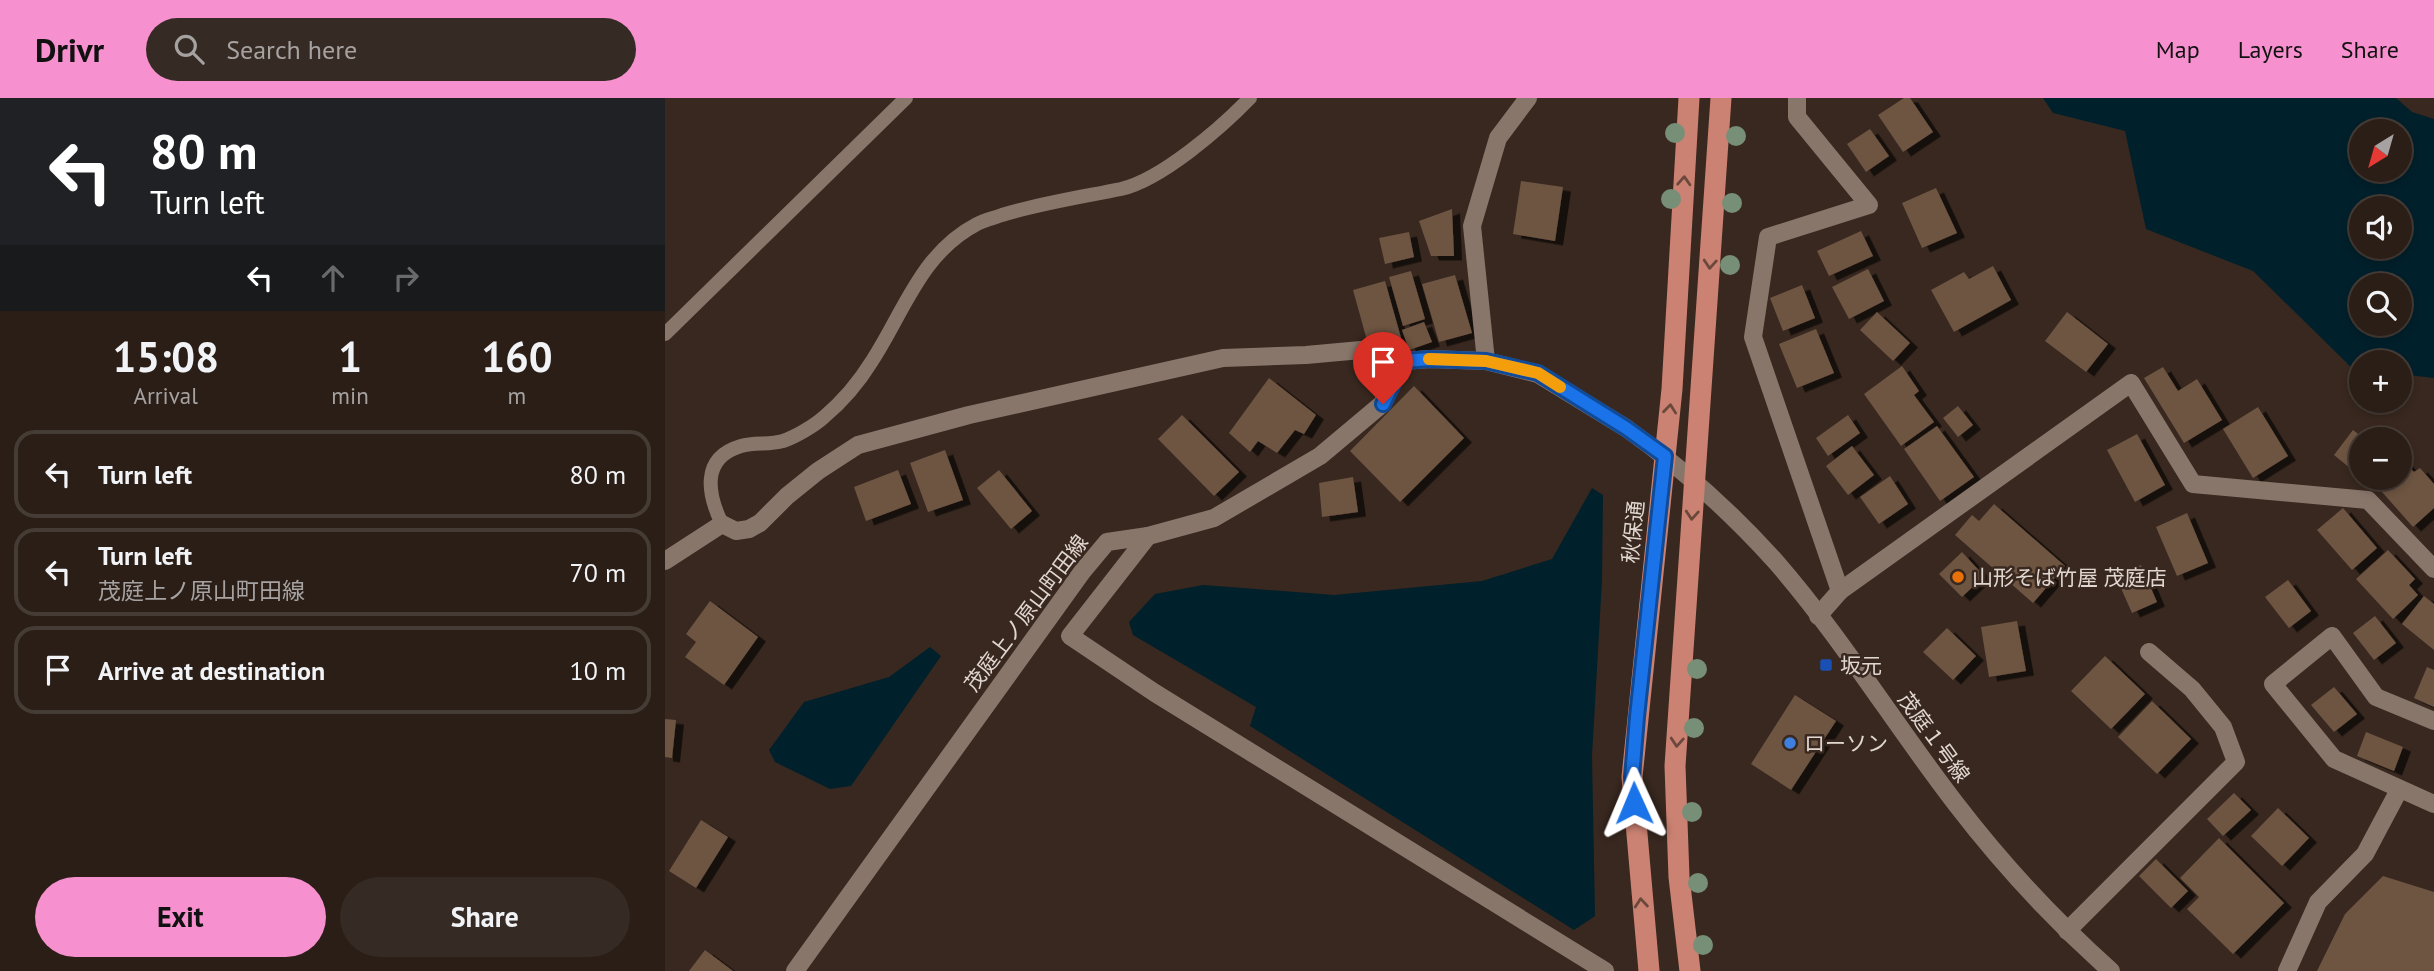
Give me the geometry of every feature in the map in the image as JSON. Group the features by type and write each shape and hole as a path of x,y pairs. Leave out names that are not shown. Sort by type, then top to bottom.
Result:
{"highway":[{"name":"秋保通","path":"1649,971 1632,777 1672,389 1689,98"},
{"path":"1691,971 1679,877 1675,766 1721,98"}],"street":[{"path":"1486,361 1472,226 1498,138 1528,98"},
{"path":"1797,98 1797,117 1869,205 1767,237 1753,337 1840,592"},
{"name":"茂庭１号線","path":"722,524 736,531 750,529 808,479 857,445 968,415 1223,358 1361,351 1404,361 1486,361 1538,373 1626,428 1665,456 1734,518 1777,564 1818,616 1957,806 2067,931 2111,971"},
{"name":"茂庭上ノ原山町田線","path":"795,971 1082,572 1107,542 1148,536 1214,518 1320,456 1383,404 1404,361"},
{"path":"1818,616 1840,592 2130,383 2193,484 2368,500 2434,569"},
{"path":"665,561 722,524"},
{"path":"1148,536 1070,636 1155,693 1605,971"},
{"path":"2434,721 2376,697 2332,636 2273,684 2334,759 2434,804"},
{"path":"2067,931 2236,762 2223,727 2192,689 2149,652"},
{"path":"2287,971 2318,902 2365,854 2399,790"}],"lane":[{"path":"665,334 906,98"},
{"path":"722,524 712,503 709,487 717,461 726,452 742,446 783,440 822,419 853,390 873,360 918,277 945,247 977,223 1017,210 1124,188 1169,166 1200,143 1250,98"}],"water":[{"path":"2043,98 2396,98 2412,112 2434,119 2434,378 2412,375 2412,350 2349,350 2349,365 2253,271 2146,229 2125,131 2053,113"},
{"path":"1592,488 1603,495 1602,580 1592,756 1595,916 1574,930 1250,726 1256,707 1133,635 1129,622 1155,594 1203,585 1334,595 1482,581 1552,559"},
{"path":"930,647 941,656 851,786 830,789 775,762 769,750 804,702 889,677"}],"building":[{"path":"1904,98 1910,98 1933,132 1903,152 1878,115"},
{"path":"1870,129 1889,156 1866,172 1847,144"},
{"path":"1521,181 1563,187 1555,241 1513,234"},
{"path":"1936,188 1957,233 1922,248 1902,203"},
{"path":"1452,209 1454,256 1431,256 1419,221"},
{"path":"1861,231 1873,256 1829,276 1817,251"},
{"path":"1409,232 1414,257 1385,264 1379,238"},
{"path":"1993,266 2011,300 1954,332 1931,290 1964,272 1969,279"},
{"path":"1868,269 1884,301 1849,319 1832,287"},
{"path":"1411,271 1425,319 1403,326 1389,277"},
{"path":"1455,275 1472,333 1439,342 1422,284"},
{"path":"1385,281 1403,345 1368,344 1353,290"},
{"path":"1802,285 1815,318 1783,331 1770,298"},
{"path":"1877,312 1910,343 1893,361 1860,330"},
{"path":"2067,312 2108,344 2086,372 2045,341"},
{"path":"1424,322 1432,342 1409,350 1402,330"},
{"path":"1816,329 1834,373 1797,388 1779,344"},
{"path":"1902,366 1919,391 1914,395 1934,422 1901,446 1864,394"},
{"path":"2163,367 2178,391 2197,379 2222,420 2184,443 2144,378"},
{"path":"1269,378 1316,415 1304,434 1295,430 1277,453 1258,441 1250,452 1229,433"},
{"path":"1414,386 1464,438 1400,502 1350,451"},
{"path":"1958,406 1973,425 1958,437 1943,418"},
{"path":"2258,407 2288,456 2253,478 2223,429"},
{"path":"1182,415 1239,472 1214,496 1158,439"},
{"path":"1848,415 1860,433 1828,456 1816,438"},
{"path":"1937,426 1974,477 1940,501 1904,449"},
{"path":"2137,434 2165,485 2135,502 2107,450"},
{"path":"2349,435 2349,467 2334,455"},
{"path":"1852,446 1874,475 1848,495 1826,466"},
{"path":"945,450 963,500 928,512 910,463"},
{"path":"2420,468 2434,484 2434,508 2413,527 2380,490 2412,490 2412,470 2414,472"},
{"path":"898,470 911,504 866,521 854,487"},
{"path":"999,470 1032,511 1011,529 977,488"},
{"path":"1890,476 1908,504 1879,524 1860,497"},
{"path":"1353,477 1358,512 1322,517 1319,483"},
{"path":"1994,504 2065,566 2033,603 1955,535 1972,515 1979,521"},
{"path":"2343,508 2377,548 2352,570 2317,530"},
{"path":"2187,513 2208,563 2177,576 2156,527"},
{"path":"2388,550 2415,579 2409,585 2418,595 2393,619 2356,579"},
{"path":"1962,552 1984,576 1962,597 1939,574"},
{"path":"2141,565 2157,602 2132,613 2116,577"},
{"path":"2288,580 2311,611 2289,628 2265,597"},
{"path":"2424,596 2434,604 2434,650 2402,624"},
{"path":"710,601 758,637 724,685 685,657 696,642 686,634"},
{"path":"2375,616 2396,643 2374,660 2353,633"},
{"path":"2017,621 2026,671 1989,677 1981,627"},
{"path":"1947,628 1976,656 1953,680 1923,652"},
{"path":"2105,656 2145,694 2111,729 2071,691"},
{"path":"2427,667 2434,670 2434,707 2414,698"},
{"path":"2334,687 2357,714 2334,732 2311,705"},
{"path":"1795,695 1836,721 1791,790 1751,764"},
{"path":"2152,701 2191,739 2157,774 2118,737"},
{"path":"665,719 676,720 672,758 665,757"},
{"path":"2366,732 2403,747 2394,771 2357,756"},
{"path":"2234,793 2251,810 2223,836 2207,819"},
{"path":"2278,808 2309,838 2282,866 2251,836"},
{"path":"701,820 728,837 696,888 669,871"},
{"path":"2219,838 2284,903 2233,954 2187,909 2199,897 2180,878"},
{"path":"2156,859 2188,891 2171,908 2139,876"},
{"path":"2383,876 2434,892 2434,971 2317,971 2345,914"},
{"path":"705,950 733,971 689,971"}],"slow traffic":[{"path":"1429,359 1486,361 1538,373 1560,387"}],"place":[{"name":"山形そば竹屋 茂庭店","path":"1958,577"},
{"name":"坂元","path":"1826,665"},
{"name":"ローソン","path":"1790,743"}],"route":[{"path":"1383,404 1404,361 1486,361 1538,373 1626,428 1665,456 1637,717 1632,777 1634,803"}]}
